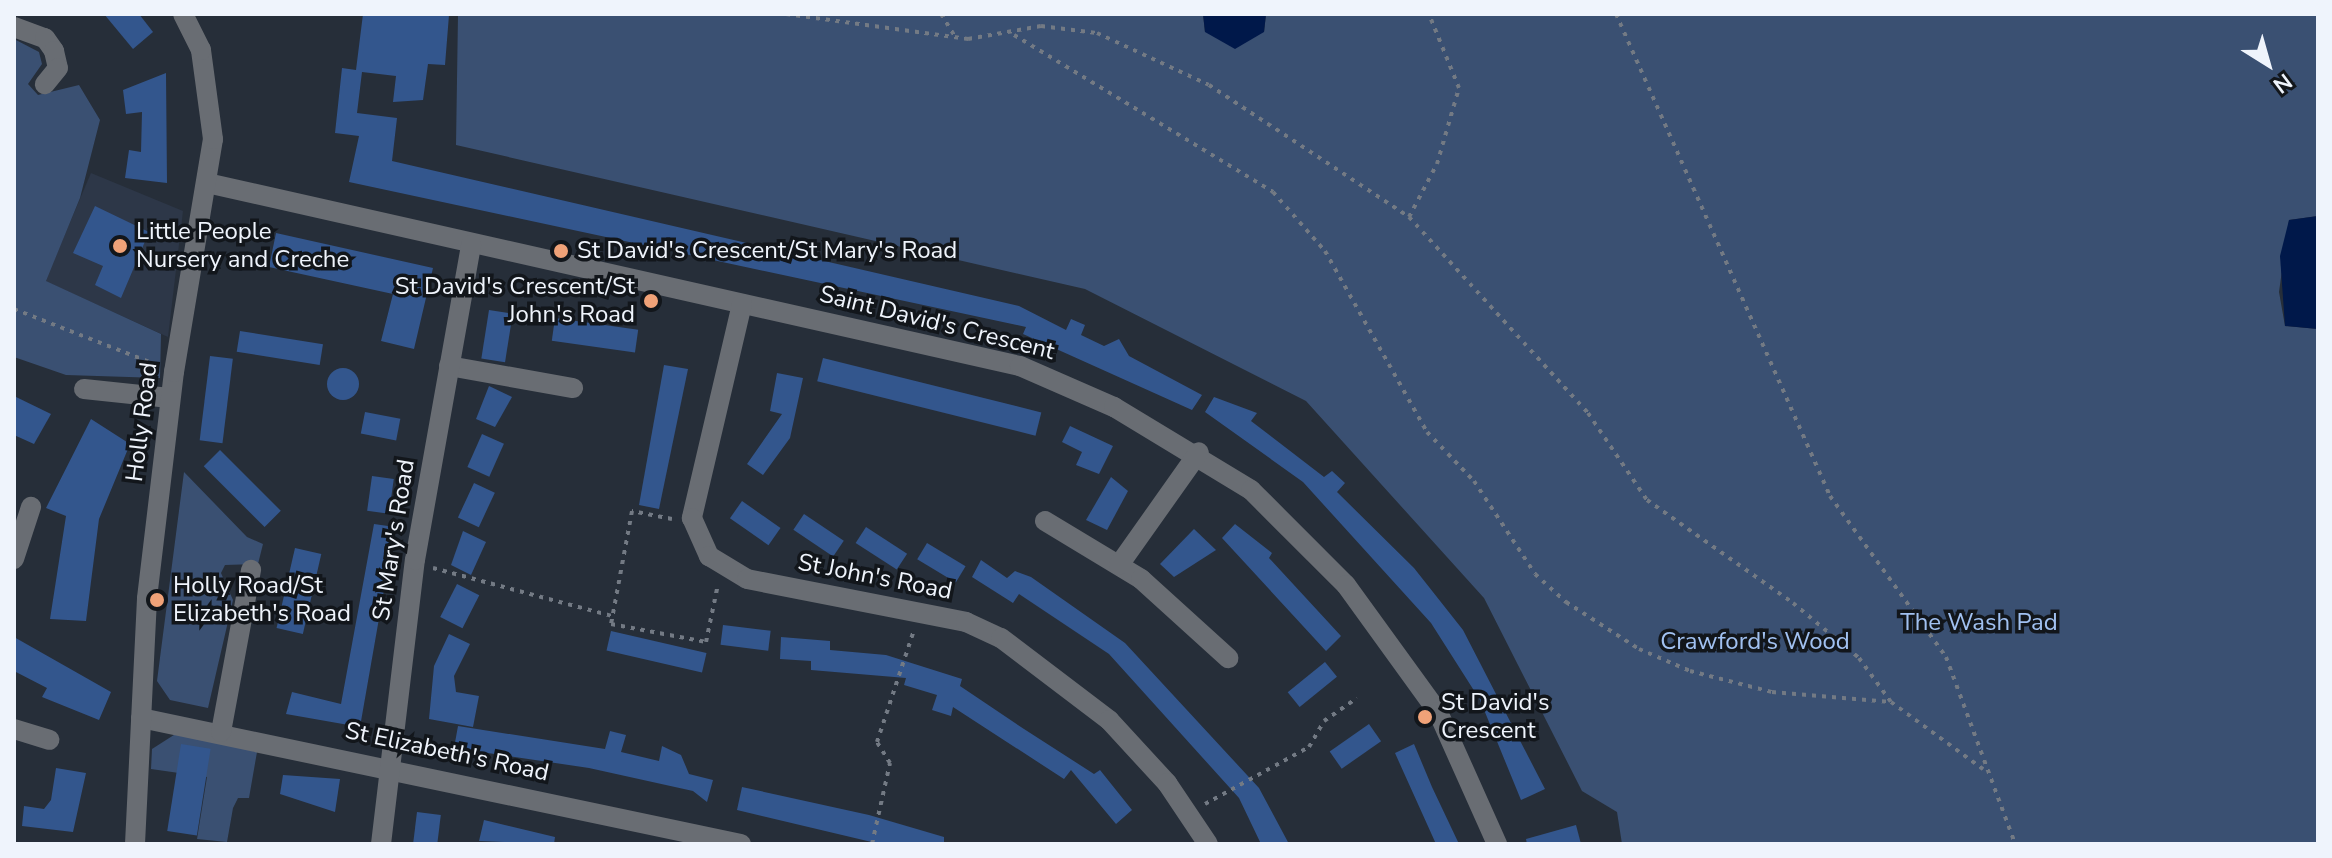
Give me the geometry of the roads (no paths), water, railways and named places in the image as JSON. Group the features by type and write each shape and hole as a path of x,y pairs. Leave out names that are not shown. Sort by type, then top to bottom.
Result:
{"street":[{"name":"Holly Road","path":"135,844 141,718 170,398 207,183 213,115 201,50 183,14"},
{"path":"14,27 45,38 58,77"},
{"name":"Saint David's Crescent","path":"207,183 471,245 1020,366 1199,452 1298,533 1406,661 1469,773 1497,844"},
{"name":"St Mary's Road","path":"381,844 386,766 415,560 471,245"},
{"name":"St John's Road","path":"742,304 693,524 709,556 747,579 920,613 1001,638 1109,720 1188,814 1208,844"},
{"path":"449,366 573,388"},
{"path":"84,389 170,398"},
{"path":"1119,565 1199,452"},
{"path":"14,559 31,507"},
{"path":"1045,521 1119,565 1228,658"},
{"path":"221,732 251,570"},
{"name":"St Elizabeth's Road","path":"141,718 386,766 741,844"},
{"path":"14,729 49,740"}],"place":[{"name":"Little People Nursery and Creche","path":"120,246"},
{"name":"St David's Crescent/St Mary's Road","path":"561,251"},
{"name":"St David's Crescent/St John's Road","path":"651,301"},
{"name":"Holly Road/St Elizabeth's Road","path":"157,600"},
{"name":"St David's Crescent","path":"1425,717"}],"park label":[{"name":"The Wash Pad","path":"1979,623"},
{"name":"Crawford's Wood","path":"1755,642"}]}
